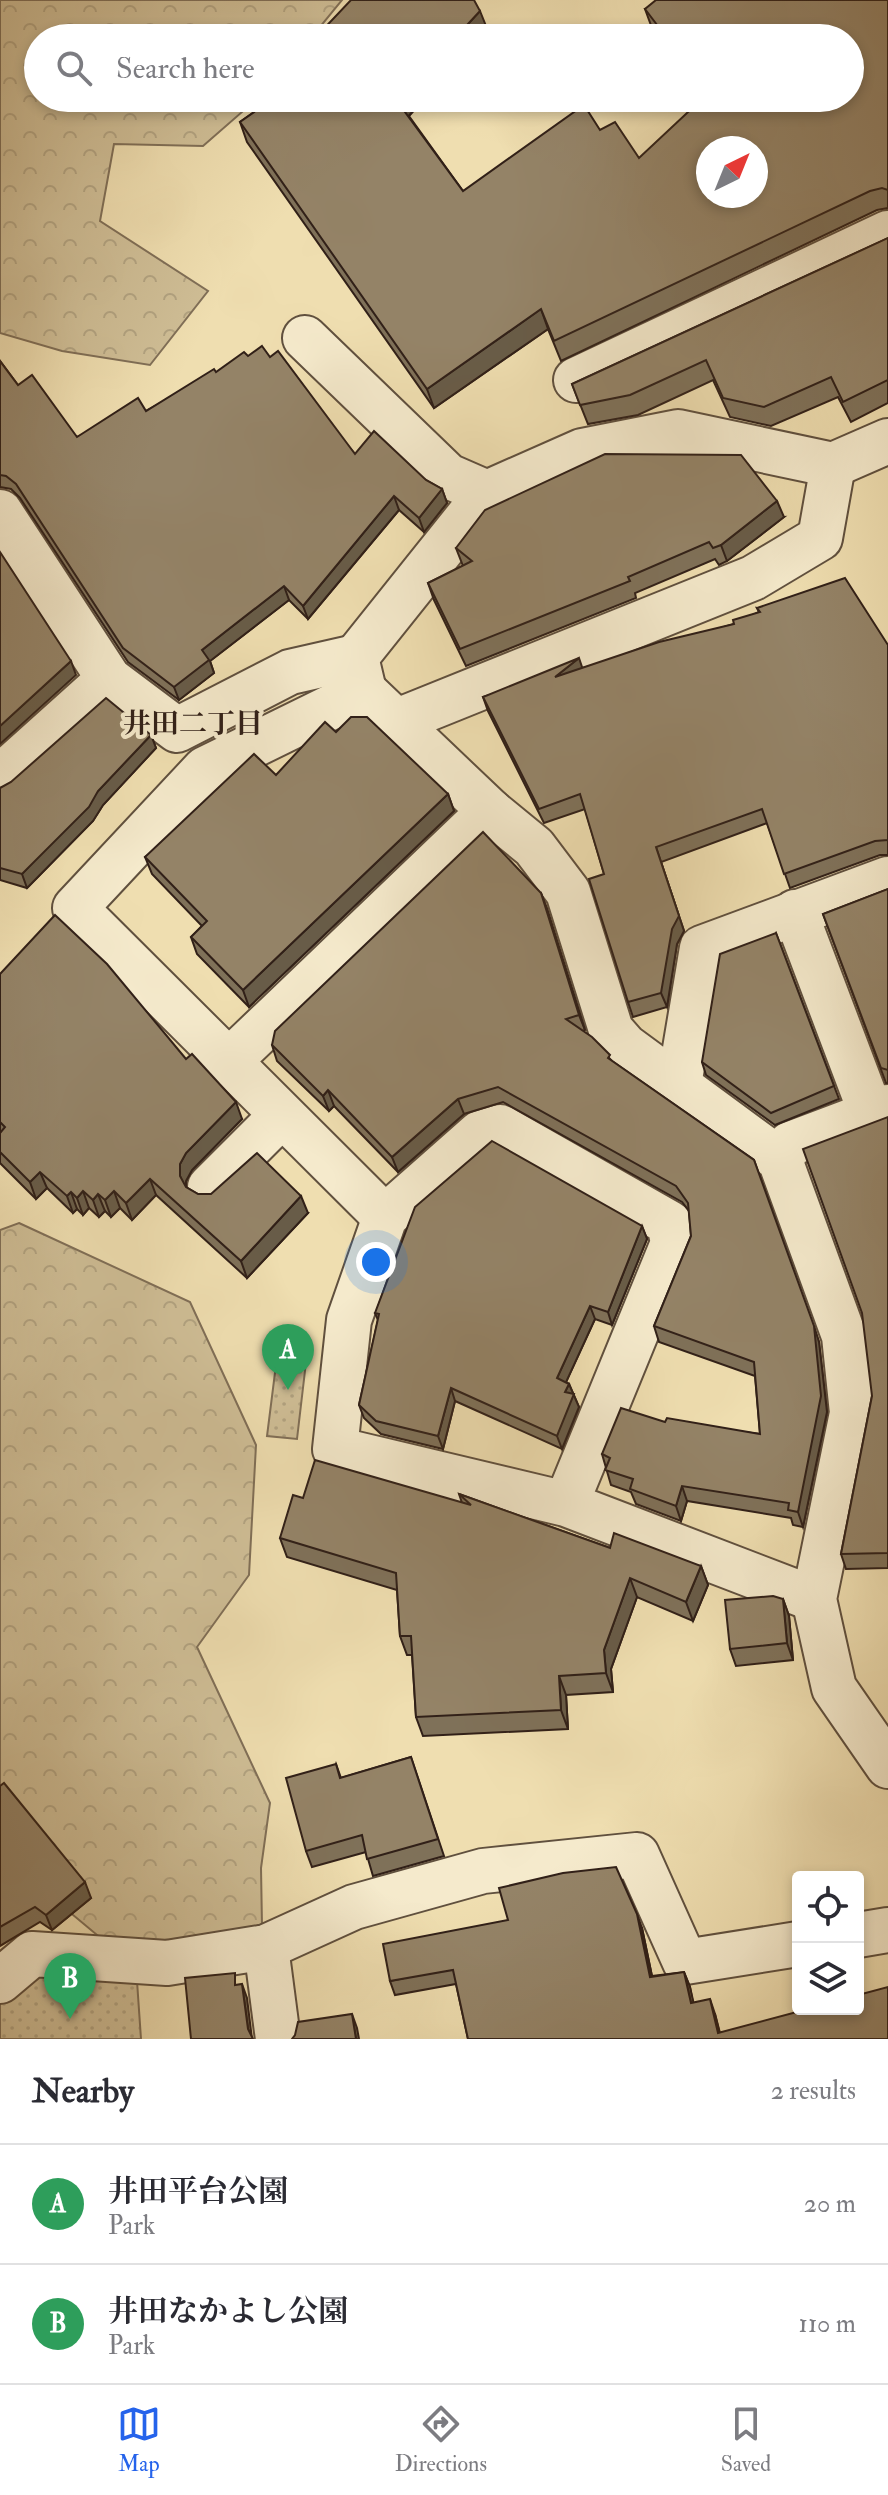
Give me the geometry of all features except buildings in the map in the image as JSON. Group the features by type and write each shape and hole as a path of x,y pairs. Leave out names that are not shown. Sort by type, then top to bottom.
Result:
{"street":[{"path":"576,380 888,233"},
{"path":"305,338 448,476 487,493"},
{"path":"385,1217 227,1063 75,908 205,769 360,674 487,493 582,451 678,432 833,465 888,441"},
{"path":"395,722 753,578 820,538 833,465"},
{"path":"2,521 109,679 177,730 290,672 360,674"},
{"path":"360,674 395,722 490,811 534,847 568,892 611,1030 625,1046 780,1160 844,1336 852,1413 814,1599 834,1688 888,1766"},
{"path":"0,777 109,679"},
{"path":"227,1063 490,811"},
{"path":"679,1085 702,948 888,879"},
{"path":"780,1160 790,1144 879,1110 795,912"},
{"path":"210,1187 281,1116"},
{"path":"566,1504 673,1243 669,1223 500,1127 480,1133 385,1217 349,1320 335,1449 566,1504 814,1599"},
{"path":"0,1981 32,1954 167,1963 266,1947 354,1907 483,1871 637,1855 685,1962 792,1945"},
{"path":"864,1934 888,1930"},
{"path":"266,1947 278,2039"}],"green space":[{"path":"0,0 342,0 322,24 24,24 24,112 242,112 203,146 114,144 100,221 208,291 150,365 62,351 0,333"},
{"path":"19,1223 190,1302 256,1445 249,1575 197,1647 270,1803 261,1868 262,1926 115,1950 0,1854 0,1230"},
{"path":"279,1341 308,1345 297,1439 267,1436"},
{"path":"37,1970 137,1981 141,2039 0,2039 0,2000"}],"place":[{"name":"井田平台公園","path":"288,1390"},
{"name":"井田なかよし公園","path":"70,2019"}],"district":[{"name":"井田二丁目","path":"193,724"}]}
